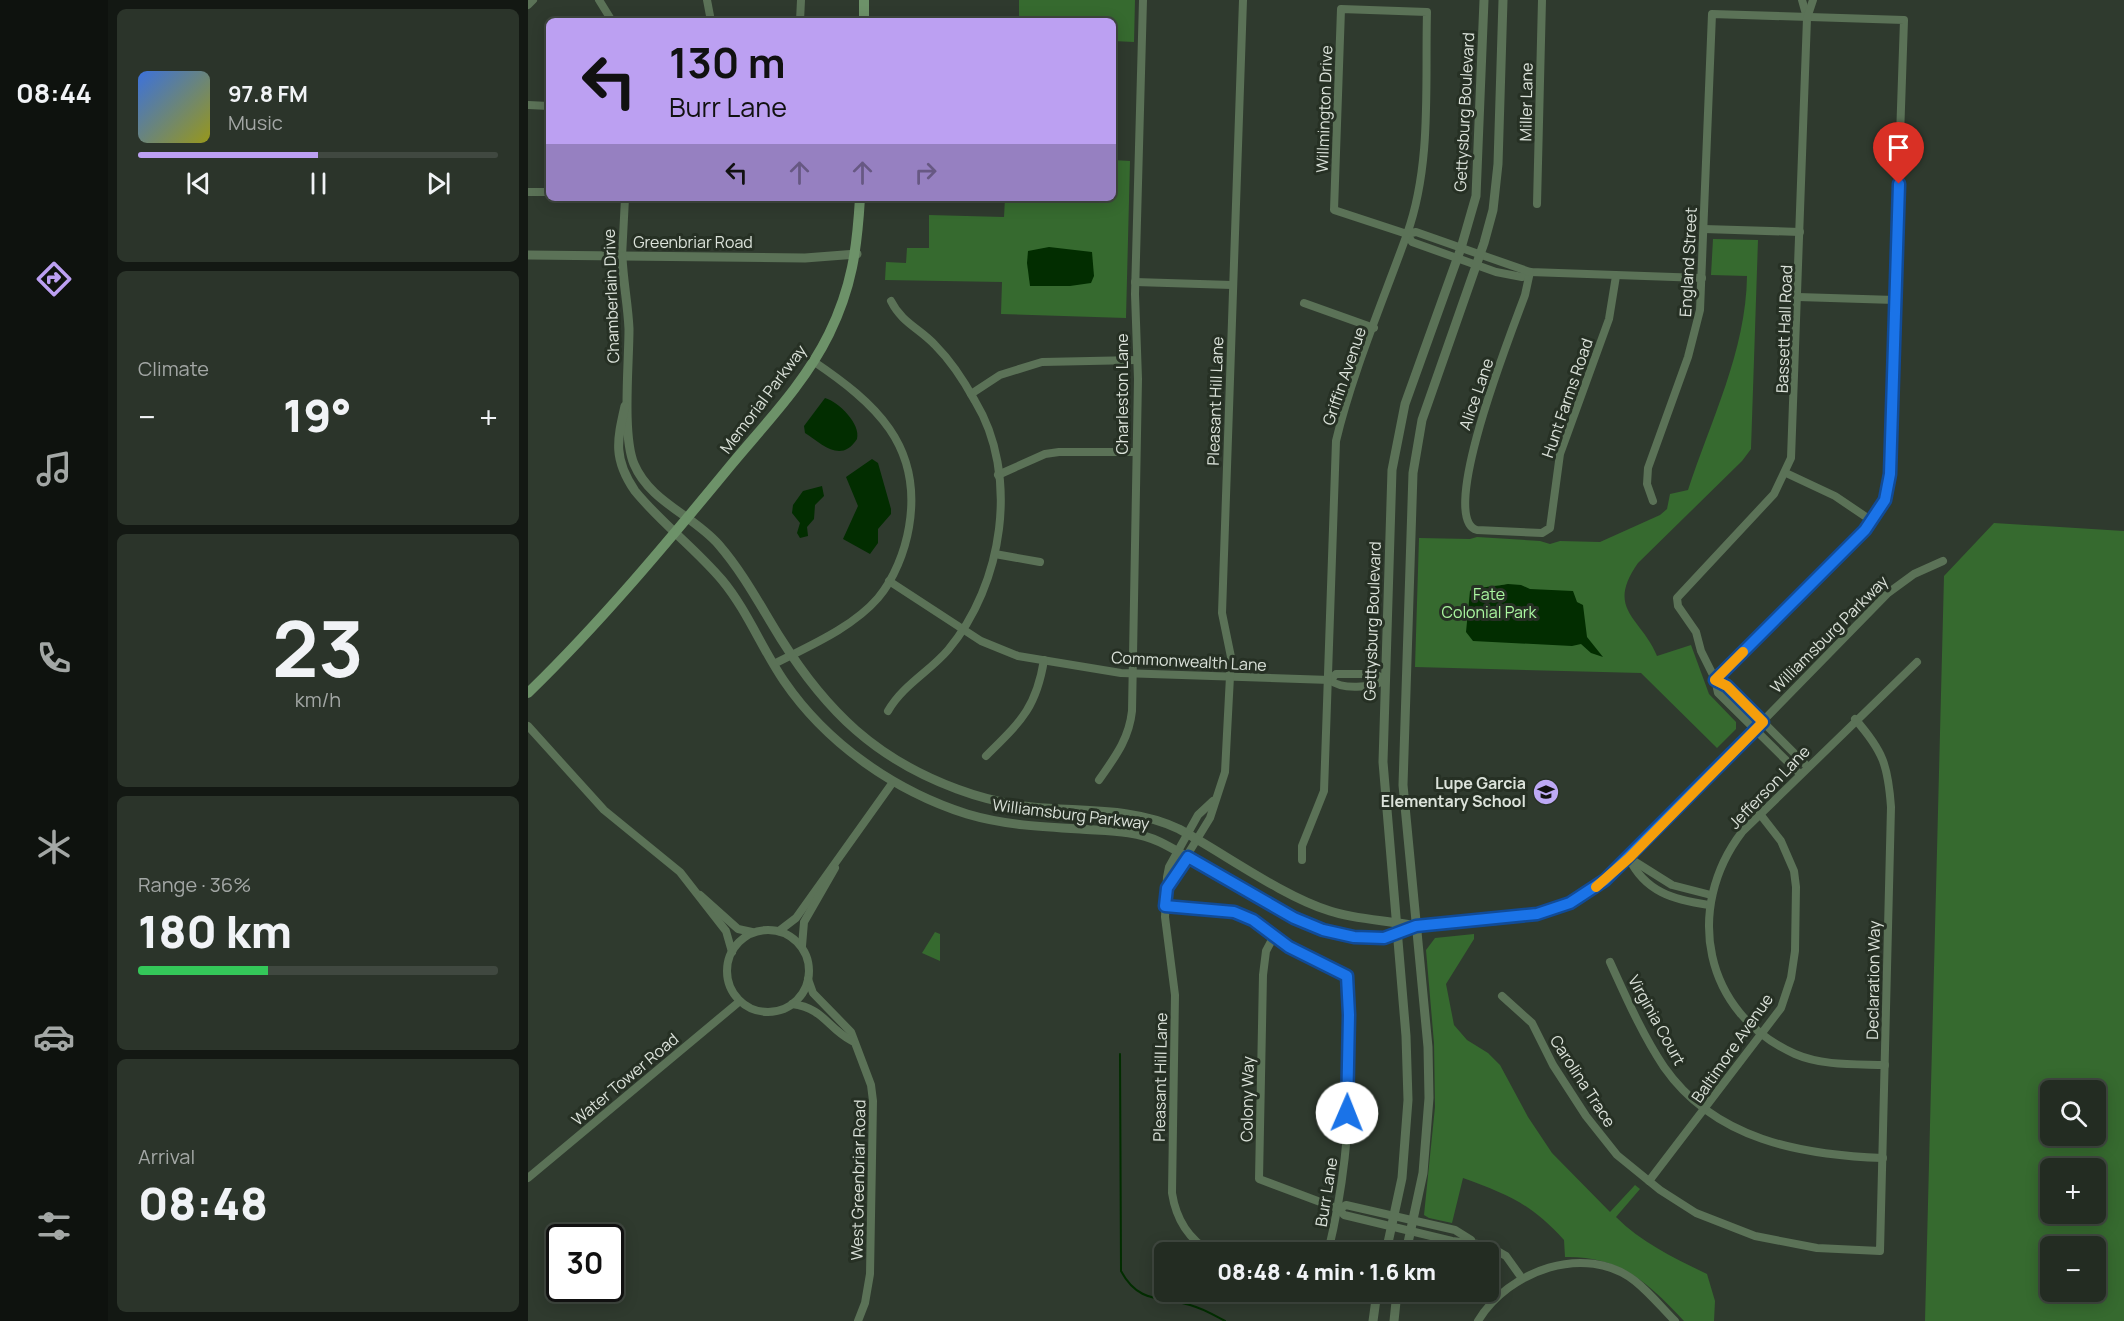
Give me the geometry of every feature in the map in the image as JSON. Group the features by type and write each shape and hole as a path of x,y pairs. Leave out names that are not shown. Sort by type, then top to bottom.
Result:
{"main road":[{"path":"864,0 864,18"},
{"name":"Memorial Parkway","path":"676,532 785,400 829,334 846,293 857,254 860,201"},
{"path":"528,693 574,648 676,532"}],"street":[{"path":"528,4 533,0"},
{"path":"599,0 610,18"},
{"path":"707,0 710,18"},
{"path":"800,18 801,0"},
{"name":"Charleston Lane","path":"1099,780 1122,747 1130,728 1134,674 1137,360 1135,282 1143,0"},
{"name":"Pleasant Hill Lane","path":"1167,888 1210,818 1225,772 1232,677 1231,657 1222,613 1243,0"},
{"name":"Gettysburg Boulevard","path":"1388,1242 1404,1157 1408,1100 1406,1036 1384,769 1385,680 1394,455 1406,404 1461,248 1478,183 1484,0"},
{"name":"Gettysburg Boulevard","path":"1408,1242 1424,1160 1429,1090 1428,1047 1403,785 1411,496 1422,420 1490,222 1496,185 1503,0"},
{"name":"Miller Lane","path":"1537,204 1542,0"},
{"name":"Bassett Hall Road","path":"1802,0 1808,18"},
{"name":"Bassett Hall Road","path":"1715,680 1701,651 1696,632 1678,606 1677,598 1680,591 1774,494 1786,473 1793,445 1808,18 1813,0"},
{"name":"Griffin Avenue","path":"1302,860 1302,846 1324,791 1330,680 1336,441 1407,234 1419,196 1422,172 1427,12 1341,9"},
{"name":"Willmington Drive","path":"1341,9 1334,210 1407,234"},
{"name":"England Street","path":"1653,501 1647,484 1648,468 1695,336 1702,278 1712,14 1808,18"},
{"path":"1715,680 1872,521 1885,500 1890,474 1904,21 1808,18"},
{"path":"528,105 546,106"},
{"path":"528,192 546,192"},
{"name":"Chamberlain Drive","path":"625,201 622,256 628,320 629,446 636,469 663,501 688,517"},
{"path":"1704,229 1800,232"},
{"path":"1530,273 1522,277 1511,277 1412,242 1407,234 1416,232 1530,273 1702,278"},
{"name":"Greenbriar Road","path":"528,255 805,258 857,254"},
{"name":"Alice Lane","path":"1530,273 1525,295 1473,446 1465,519 1469,527 1477,530 1542,533 1548,530"},
{"name":"Hunt Farms Road","path":"1548,530 1551,525 1560,454 1609,319 1616,276"},
{"path":"1135,282 1232,285"},
{"path":"1798,297 1895,300"},
{"path":"888,711 897,694 948,650 987,584 995,554 1001,506 998,475 989,431 971,394 935,344 898,316 891,301"},
{"path":"1304,303 1374,328"},
{"path":"971,394 1000,375 1042,362 1137,360"},
{"path":"774,664 853,619 878,598 901,559 913,504 912,482 907,463 894,434 882,417 849,386 813,361"},
{"name":"Chamberlain Drive","path":"628,393 617,438 621,465 635,491 676,532"},
{"path":"998,475 1045,454 1079,451 1136,452"},
{"path":"1786,473 1835,496 1872,521"},
{"name":"Williamsburg Parkway","path":"688,517 716,542 731,560 752,588 791,655 835,712 864,738 904,766 959,790 999,802 1031,807 1132,814 1169,824 1322,909 1350,917 1416,926"},
{"name":"Williamsburg Parkway","path":"676,532 723,581 774,664 808,711 834,738 893,782 952,809 995,821 1027,826 1137,834 1178,851 1285,913 1313,926 1363,938 1384,938 1416,926 1518,918 1547,912 1593,889 1629,858 1888,593 1914,574 1943,561"},
{"path":"995,554 1040,562"},
{"name":"Commonwealth Lane","path":"889,581 962,629 1003,651 1044,660 1134,674 1330,680 1336,685 1375,686 1385,680"},
{"path":"986,756 1030,707 1037,695 1044,660"},
{"name":"Jefferson Lane","path":"1885,1065 1815,1060 1788,1050 1762,1034 1736,1009 1718,975 1708,936 1709,905 1728,851 1760,814 1855,719 1917,662"},
{"path":"1385,680 1406,681"},
{"path":"1715,680 1727,686 1808,767"},
{"path":"1715,680 1718,693 1800,774"},
{"name":"Declaration Way","path":"1855,719 1875,742 1888,773 1891,807 1880,1251"},
{"path":"528,726 604,810 680,872 726,931 732,952"},
{"path":"779,931 796,918 904,766"},
{"name":"Pleasant Hill Lane","path":"1197,1242 1182,1225 1172,1193 1175,995 1165,906 1169,867 1198,815 1215,799"},
{"path":"995,821 999,802"},
{"name":"Baltimore Avenue","path":"1649,1181 1707,1109 1762,1034 1780,1008 1791,978 1795,951 1794,871 1781,841 1760,814"},
{"path":"802,947 801,934 804,921 824,890 842,853"},
{"path":"1629,858 1672,885 1711,895"},
{"path":"1629,858 1636,874 1655,889 1684,901 1709,905"},
{"path":"696,892 738,929 753,932"},
{"name":"Burr Lane","path":"1165,906 1234,912 1253,920 1300,953 1347,976 1349,1024 1347,1133 1339,1209 1331,1242"},
{"path":"766,929 779,931 792,937 802,947 808,960 808,979 802,994 792,1004 780,1010 767,1012 754,1009 740,1001 728,980 727,967 732,952 742,939 753,932 766,929"},
{"name":"Colony Way","path":"1274,936 1266,951 1263,975 1259,1179 1339,1209 1344,1215 1452,1241 1474,1241"},
{"name":"Virginia Court","path":"1610,962 1665,1068 1707,1109 1751,1137 1793,1149 1838,1156 1882,1158"},
{"name":"West Greenbriar Road","path":"808,979 813,993 848,1028 871,1085 873,1101 870,1274 865,1303 858,1321"},
{"name":"Carolina Trace","path":"1502,996 1532,1023 1553,1065 1586,1116 1617,1155 1649,1181 1696,1213 1755,1236 1817,1248 1880,1251"},
{"name":"Water Tower Road","path":"528,1178 740,1001"},
{"name":"West Greenbriar Road","path":"792,1004 818,1012 841,1035 852,1041"},
{"name":"Colony Way","path":"1339,1209 1346,1205 1455,1230 1474,1241 1498,1250 1515,1266 1521,1277"},
{"path":"1478,1321 1489,1304 1521,1277 1566,1264 1605,1268 1635,1281 1675,1321"},
{"path":"1373,1321 1376,1302"},
{"path":"1394,1321 1396,1302"}],"green space":[{"path":"1019,0 1135,0 1134,42 1116,41 1116,18 1019,18"},
{"path":"1116,160 1130,161 1126,318 1001,314 1002,282 885,280 886,262 906,263 907,248 929,248 929,215 1004,217 1005,201 1116,201"},
{"name":"Fate Colonial Park","path":"1713,239 1758,240 1751,449 1742,461 1638,563 1629,579 1625,592 1625,603 1657,656 1691,645 1709,694 1736,722 1736,729 1717,748 1641,673 1415,667 1419,538 1470,539 1477,537 1540,541 1550,544 1560,541 1600,542 1660,515 1667,509 1670,494 1688,490 1726,385 1741,331 1745,304 1747,276 1711,275"},
{"path":"1994,523 2124,531 2124,1321 1925,1321 1944,576"},
{"path":"935,932 940,934 940,961 922,953"},
{"path":"1474,934 1474,939 1446,984 1454,1025 1467,1040 1488,1053 1500,1065 1528,1117 1552,1153 1610,1212 1635,1185 1640,1189 1616,1217 1648,1242 1707,1274 1715,1301 1714,1321 1684,1321 1658,1295 1632,1274 1602,1261 1565,1257 1564,1240 1540,1217 1518,1201 1463,1178 1452,1223 1424,1215 1435,1107 1434,1043 1426,950 1435,938"}],"shaded area":[{"path":"1049,247 1092,252 1094,276 1091,283 1070,286 1030,286 1028,251"},
{"path":"825,398 848,414 856,427 857,439 845,450 831,450 805,433 804,426"},
{"path":"872,459 878,463 891,514 878,529 878,543 870,554 843,539 858,506 846,477"},
{"path":"822,486 824,496 815,505 814,519 807,527 808,536 800,538 797,533 800,523 792,513 793,505 803,491"},
{"path":"1508,584 1521,585 1530,589 1573,591 1577,602 1583,605 1587,637 1603,657 1591,653 1581,644 1572,646 1473,641 1466,632 1470,591"}],"waterway":[{"path":"1120,1054 1121,1271 1142,1294 1194,1306 1225,1321"}],"slow traffic":[{"path":"1596,887 1629,858 1763,722 1727,686 1715,680 1743,652"}],"place":[{"name":"Lupe Garcia Elementary School","path":"1546,792"}],"route":[{"path":"1347,1113 1349,1015 1347,976 1289,947 1244,915 1224,909 1165,906 1167,888 1188,857 1303,922 1333,933 1363,938 1384,938 1416,926 1518,918 1547,912 1570,903 1593,889 1629,858 1763,722 1727,686 1715,680 1859,536 1885,500 1890,474 1899,184"}]}
